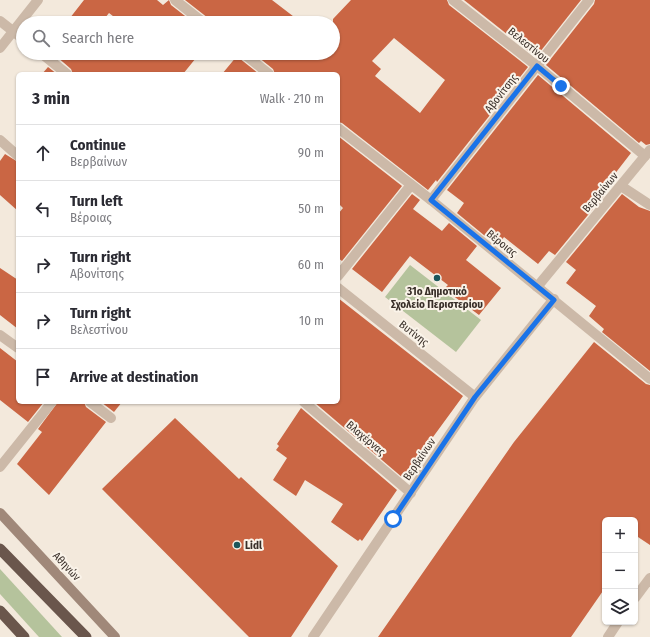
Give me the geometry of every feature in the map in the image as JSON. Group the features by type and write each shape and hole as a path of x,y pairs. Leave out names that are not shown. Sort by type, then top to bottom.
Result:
{"highway":[{"path":"0,548 86,637"},
{"path":"0,611 24,637"}],"main road":[{"name":"Αθηνών","path":"0,514 115,637"}],"street":[{"path":"25,16 38,0"},
{"path":"175,0 195,16"},
{"name":"Βελεστίνου","path":"453,0 647,153"},
{"name":"Αβονίτσης","path":"431,200 590,0"},
{"path":"0,21 16,33"},
{"path":"0,48 16,27"},
{"path":"50,60 65,72"},
{"path":"252,60 267,72"},
{"name":"Βέροιας","path":"340,130 431,200 650,379"},
{"path":"0,140 16,154"},
{"name":"Βερβαίνων","path":"537,287 647,153"},
{"path":"340,274 411,185"},
{"path":"621,186 650,205"},
{"name":"Βυτίνης","path":"340,290 475,397"},
{"name":"Βερβαίνων","path":"313,637 475,397 554,300"},
{"path":"0,334 16,346"},
{"path":"0,467 50,404"},
{"path":"93,404 111,418"},
{"name":"Βλαχέρνας","path":"306,404 411,493"},
{"path":"638,594 650,578"},
{"path":"608,637 616,625"}],"green space":[{"path":"410,265 481,320 456,352 385,297"},
{"path":"0,569 62,637 39,637 0,594"}],"building":[{"path":"84,0 157,0 163,5 169,0 171,5 185,16 113,16 109,13 107,16 71,16"},
{"path":"185,0 272,0 293,16 205,16"},
{"path":"351,0 447,0 449,5 528,67 437,182 436,180 428,190 340,122 340,72 274,72 273,69 262,60 340,60 340,16 336,16","holes":["394,38 445,80 420,113 375,76 381,69 372,61"]},
{"path":"464,0 581,0 536,57"},
{"path":"595,0 650,0 650,144 646,145 641,141 639,143 546,65 594,4"},
{"path":"61,60 194,60 185,72 72,72 71,69"},
{"path":"234,60 242,60 256,72 224,72"},
{"path":"48,67 54,72 44,72"},
{"path":"538,75 631,153 607,184 611,187 555,255 549,251 538,264 504,237 501,241 489,232 485,236 457,213 464,203 447,190"},
{"path":"340,138 402,186 342,261 340,260 340,212 343,208 340,205"},
{"path":"5,154 16,161 16,209 0,195 0,161"},
{"path":"412,194 420,200 413,209 442,231 449,223 477,246 466,260 501,288 479,315 444,289 448,285 410,256 382,292 352,269"},
{"path":"622,194 639,207 650,211 650,371 602,332 604,329 589,316 596,306 566,283 576,270 566,262"},
{"path":"0,268 16,279 16,327 0,315"},
{"path":"340,300 463,396 403,478 316,404 340,404"},
{"path":"594,342 646,384 650,385 650,545 638,537 638,517 602,517 602,592 571,637 378,637 514,442"},
{"path":"0,348 16,360 16,404 42,404 28,422 0,400"},
{"path":"57,404 85,404 86,407 106,422 49,495 17,464 42,432 38,429"},
{"path":"104,404 120,404 114,412"},
{"path":"301,408 397,490 362,541 360,539 358,541 331,522 343,504 305,480 296,496 273,480 287,458 276,450 279,446 277,444"},
{"name":"Lidl","path":"175,418 239,479 241,477 338,566 291,637 249,637 102,489"}],"place":[{"name":"31ο Δημοτικό Σχολείο Περιστερίου","path":"437,278"},
{"name":"Lidl","path":"237,545"}],"route":[{"path":"393,519 475,397 554,300 431,200 537,66 561,86"}]}
